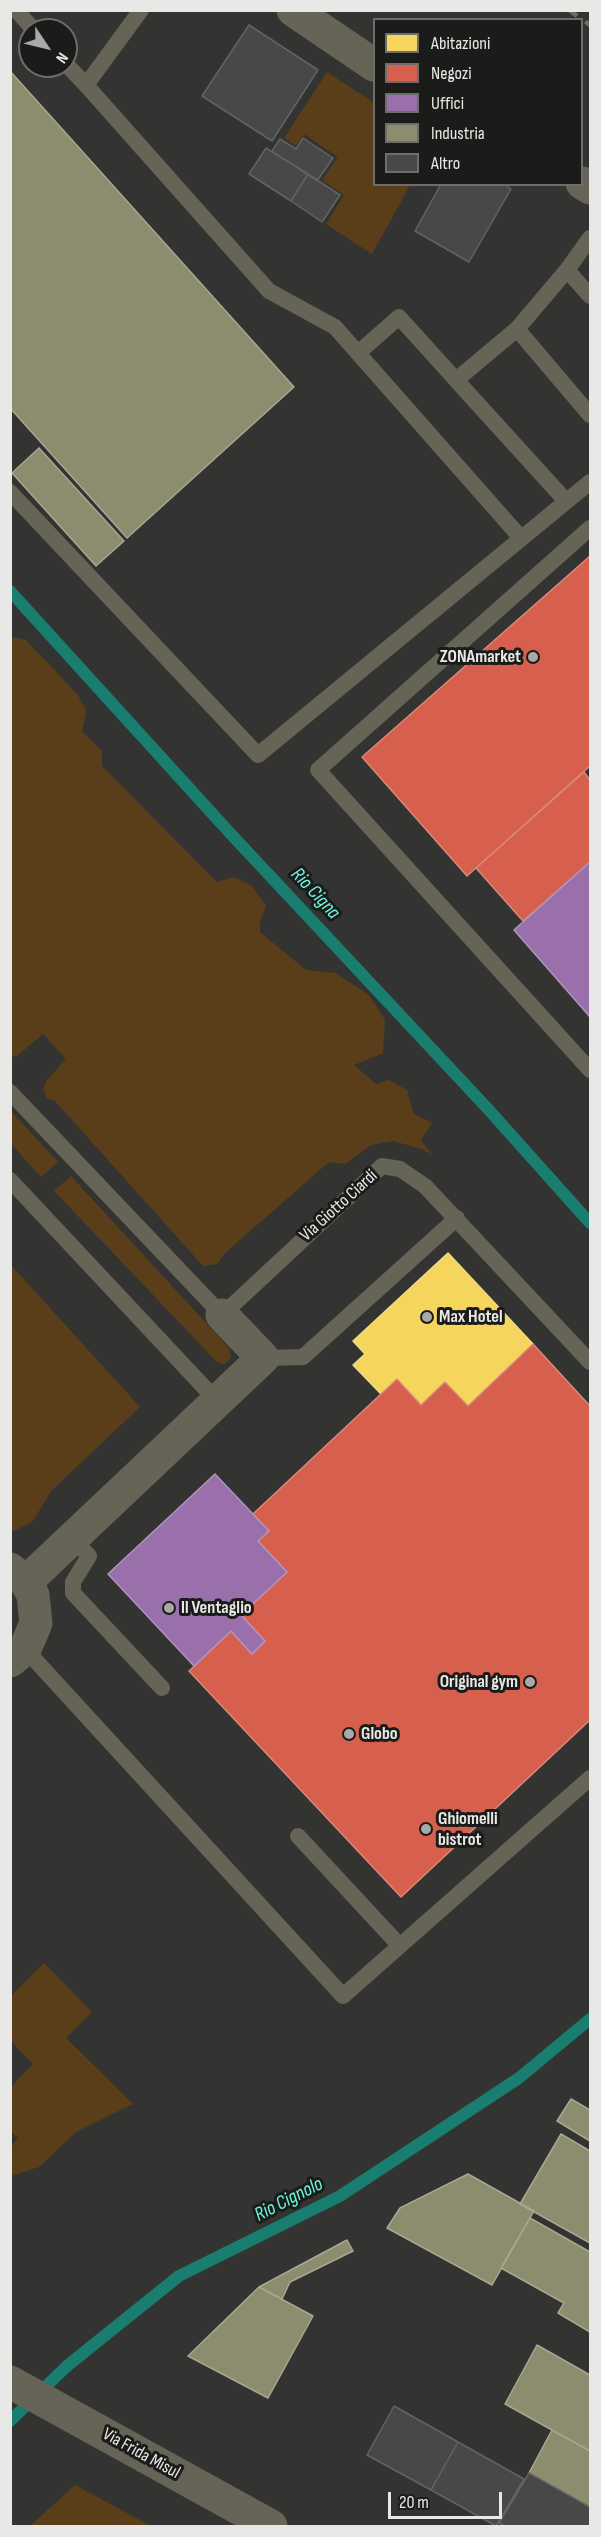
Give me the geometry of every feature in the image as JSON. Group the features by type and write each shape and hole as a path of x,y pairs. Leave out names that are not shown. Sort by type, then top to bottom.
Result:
{"street":[{"path":"292,10 373,64"},
{"path":"18,1655 36,1623 33,1595 18,1575 72,1538 263,1358 222,1315"},
{"name":"Via Frida Misul","path":"10,2382 271,2526"}],"lane":[{"path":"86,85 141,10"},
{"path":"78,77 269,291 334,327 521,538"},
{"path":"456,380 517,329 591,238"},
{"path":"567,270 591,296"},
{"path":"358,353 399,317 566,501"},
{"path":"517,329 591,415"},
{"path":"10,492 258,755 591,482"},
{"path":"591,528 318,770 591,1070"},
{"path":"10,1092 222,1315"},
{"name":"Via Giotto Ciardi","path":"222,1315 382,1166 400,1169 425,1186 457,1218"},
{"path":"10,1180 217,1401"},
{"path":"263,1358 303,1357 457,1218 591,1362"},
{"path":"72,1538 90,1556 73,1582 73,1593 162,1688"},
{"path":"18,1655 343,1996 591,1778"},
{"path":"298,1836 400,1946"}],"shaded area":[{"path":"327,72 373,102 373,186 409,186 372,254 326,224 344,195 322,180 338,157 304,134 296,146 284,138"},
{"path":"10,636 26,640 78,695 86,711 82,731 102,751 102,766 217,882 234,877 251,885 266,906 260,921 260,932 306,970 335,973 369,995 385,1020 383,1053 354,1065 376,1084 389,1080 407,1090 414,1114 432,1123 421,1140 432,1155 422,1149 393,1141 371,1145 345,1164 329,1162 225,1253 217,1264 203,1266 55,1101 47,1098 43,1089 47,1080 66,1059 43,1034 17,1056 11,1057"},
{"path":"11,1111 58,1162 41,1177 11,1144"},
{"path":"71,1176 229,1348 231,1356 229,1360 224,1364 217,1362 54,1191"},
{"path":"10,1264 140,1407 51,1491 33,1521 12,1532"},
{"path":"44,1963 92,2012 66,2038 133,2104 76,2132 39,2167 14,2175 11,2172 11,2146 18,2138 11,2132 11,2087 33,2064 11,2041 11,1996"},
{"path":"75,2485 151,2526 30,2526"}],"building: Abitazioni":[{"path":"448,1253 533,1344 468,1406 445,1382 421,1405 397,1379 381,1394 353,1365 365,1354 353,1341"}],"building: Negozi":[{"name":"ZONAmarket","path":"590,556 590,766 467,876 362,757"},
{"path":"584,772 590,780 590,862 523,921 476,868"},
{"path":"533,1344 590,1406 590,1720 401,1897 189,1671 231,1631 252,1654 265,1641 241,1615 287,1572 258,1541 269,1531 253,1514 397,1379 421,1405 445,1382 468,1406"}],"building: Uffici":[{"path":"590,862 590,1017 514,930"},
{"path":"215,1474 269,1531 258,1541 287,1572 241,1615 265,1641 252,1654 231,1631 194,1666 108,1574"}],"building: Industria":[{"path":"10,71 294,387 127,538 10,408"},
{"path":"39,448 124,541 96,566 12,473"},
{"path":"571,2099 590,2110 590,2141 557,2121"},
{"path":"561,2134 590,2151 590,2243 520,2204"},
{"path":"468,2174 534,2211 492,2285 387,2228 400,2208"},
{"path":"530,2218 590,2252 590,2332 558,2313 564,2303 501,2268"},
{"path":"347,2240 353,2251 290,2282 282,2299 259,2287"},
{"path":"259,2287 313,2316 268,2398 188,2356"},
{"path":"537,2345 590,2375 590,2451 505,2404"},
{"path":"552,2430 590,2451 590,2507 529,2473"}],"building: Altro":[{"path":"249,25 318,70 272,141 202,96"},
{"path":"303,138 333,158 317,181 272,151 280,139 296,149"},
{"path":"266,148 308,174 291,201 249,174"},
{"path":"308,174 340,195 322,222 291,201"},
{"path":"440,186 507,186 511,189 469,262 415,231"},
{"path":"394,2406 458,2442 431,2490 367,2455"},
{"path":"458,2442 524,2479 496,2526 431,2490"},
{"path":"529,2473 590,2507 590,2526 505,2526 499,2523"}],"waterway":[{"name":"Rio Cigna","path":"10,591 229,832 488,1109 590,1223"},
{"name":"Rio Cignolo","path":"10,2421 67,2366 179,2276 340,2196 519,2078 590,2019"}],"railway":[{"path":"569,10 580,18"},
{"path":"583,20 590,25"}],"place":[{"name":"ZONAmarket","path":"533,657"},
{"name":"Max Hotel","path":"427,1317"},
{"name":"Il Ventaglio","path":"169,1608"},
{"name":"Original gym","path":"530,1682"},
{"name":"Globo","path":"349,1734"},
{"name":"Ghiomelli bistrot","path":"426,1829"}]}
